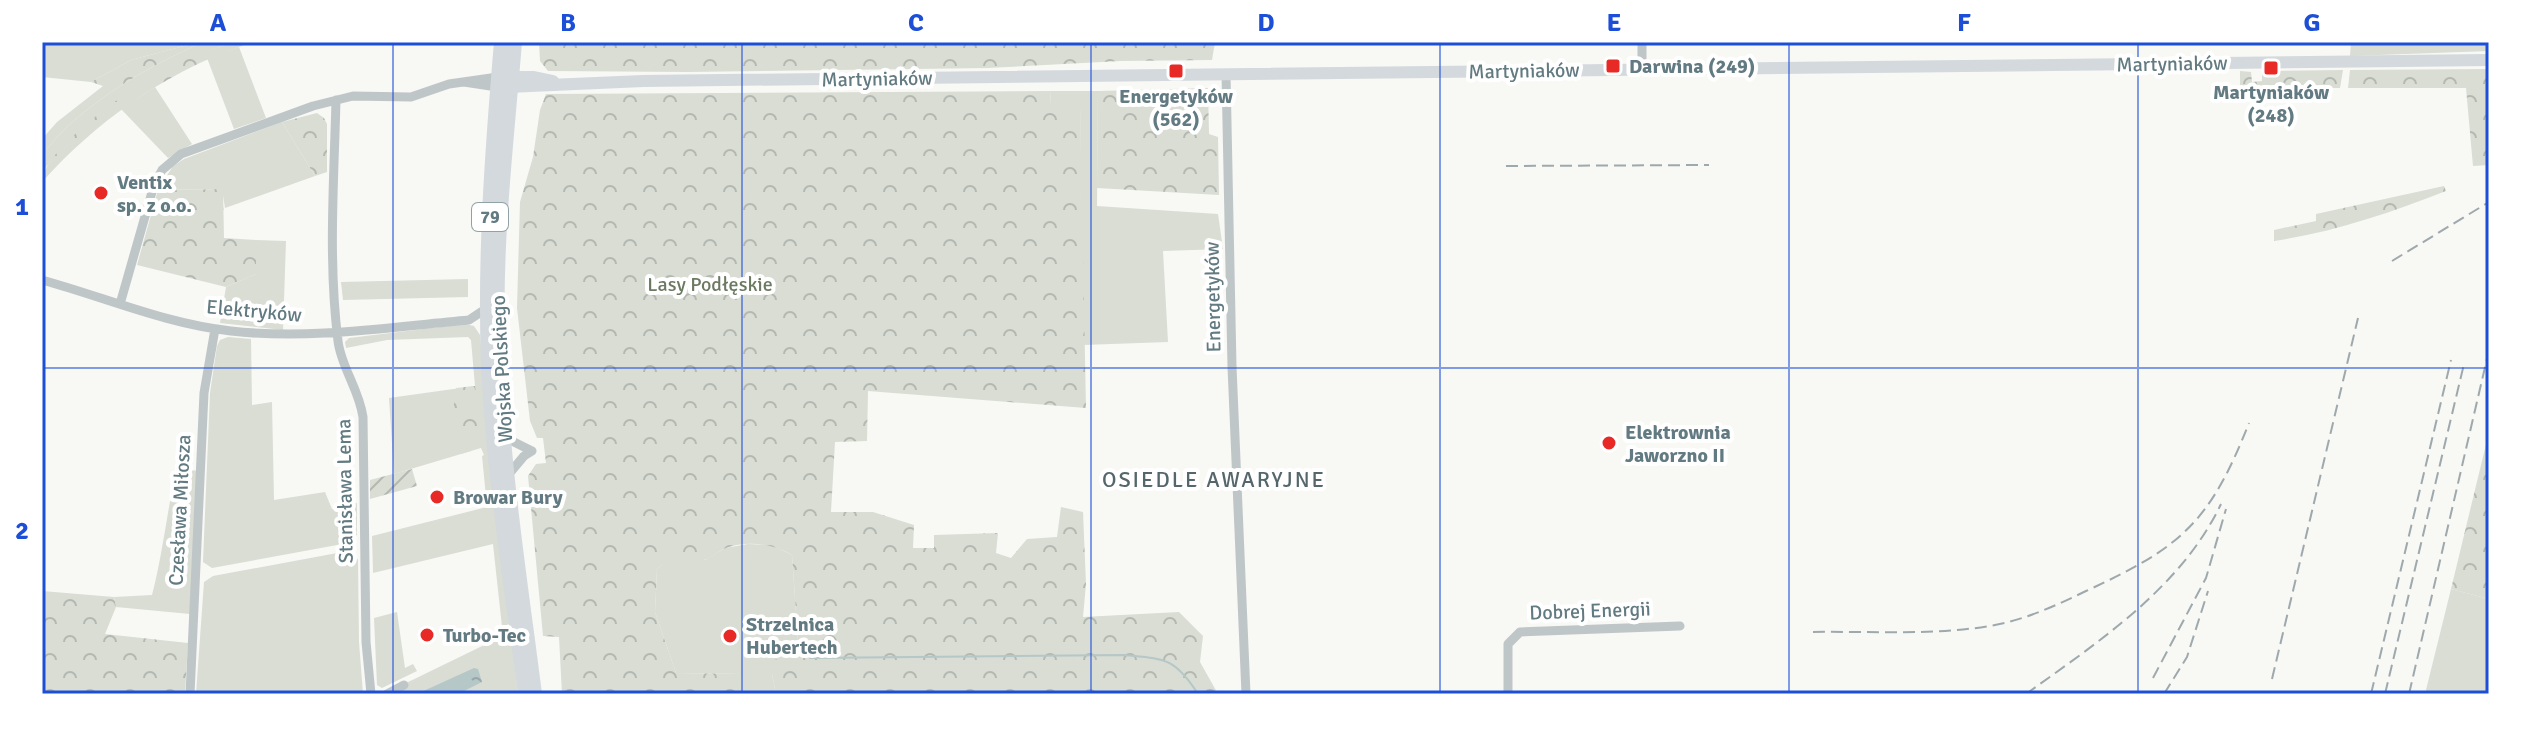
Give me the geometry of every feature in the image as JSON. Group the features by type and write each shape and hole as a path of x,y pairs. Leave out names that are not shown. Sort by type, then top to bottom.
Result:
{"main road":[{"name":"Wojska Polskiego","path":"501,42 510,106 498,270 498,363 508,475 535,694"},
{"name":"Wojska Polskiego","path":"515,42 514,60 505,82 487,329 493,430 525,694"},
{"path":"510,106 531,82 514,60"},
{"name":"Martyniaków","path":"505,82 2489,60"}],"street":[{"path":"1642,42 1642,69"},
{"name":"Energetyków","path":"1226,74 1232,356 1246,694"},
{"path":"120,304 154,185 167,164 190,150 336,100 364,96 411,97 445,85 505,82"},
{"name":"Stanisława Lema","path":"336,100 332,253 341,357 358,395 363,417 366,642 371,694"},
{"name":"Elektryków","path":"42,280 215,329 284,335 469,320 487,308"},
{"path":"469,320 487,329"},
{"name":"Czesława Miłosza","path":"190,694 204,393 215,329"},
{"path":"504,437 532,451 508,475"},
{"name":"Dobrej Energii","path":"1508,694 1508,644 1520,632 1680,626"},
{"path":"387,694 404,685"}],"green space":[{"path":"42,42 199,42 131,60 91,82 42,77"},
{"path":"203,42 232,42 178,65 128,93 83,128 42,172 42,155 75,119 115,89"},
{"path":"203,42 115,89 75,119 42,155 42,139 57,122 103,86 91,82 131,60"},
{"path":"237,42 239,47 184,71 132,102 85,139 42,182 46,168 58,152 115,101 168,67"},
{"path":"539,42 1215,42 1212,60 988,68 688,72 548,71 540,61"},
{"path":"2351,42 2489,42 2489,51 2350,56"},
{"path":"239,47 266,118 234,129 207,58"},
{"path":"2489,69 2489,165 2473,166 2466,88 2348,88 2350,70"},
{"path":"2343,70 2340,88 2240,88 2240,71 2251,72 2252,82 2262,81 2262,71"},
{"path":"155,87 192,144 168,158 121,109"},
{"path":"1208,88 1209,134 1218,137 1219,195 1097,188 1098,91"},
{"path":"1051,91 1098,91 1097,206 1218,214 1223,249 1163,251 1168,342 1083,345 1080,105 1050,104"},
{"name":"Lasy Podłęskie","path":"1051,91 1050,104 1080,104 1086,408 868,391 867,441 835,442 831,512 873,512 914,525 913,548 934,548 934,535 998,533 996,553 1011,558 1027,539 1057,537 1061,507 1083,512 1086,584 1083,617 1179,612 1203,636 1200,662 1218,694 776,694 766,661 799,656 792,555 777,548 752,544 726,548 704,560 669,562 657,569 655,612 676,673 742,674 741,694 562,694 559,637 543,636 528,476 536,464 546,463 543,438 537,438 530,421 517,308 520,202 546,94"},
{"path":"317,113 327,124 327,172 315,176 282,122"},
{"path":"282,122 315,176 225,208 222,189 158,190 173,166 184,159"},
{"path":"2444,186 2446,191 2383,214 2274,241 2274,230 2316,221 2316,214"},
{"path":"223,189 224,238 256,240 256,274 226,287 137,265 158,190"},
{"path":"256,240 286,241 283,330 220,323 226,287 256,274"},
{"path":"468,279 468,297 343,300 341,282"},
{"path":"465,324 474,326 480,335 509,624 502,627 493,544 373,573 372,536 487,507 481,448 394,474 389,398 475,386 471,340 468,337 387,340 346,348 345,342 349,338"},
{"path":"228,337 251,339 252,405 272,402 274,500 325,492 332,509 357,503 357,535 348,543 212,568 203,562 210,393 217,346 220,340"},
{"path":"475,386 480,420 471,451 461,454 457,452 460,429 453,412 456,388"},
{"path":"2489,432 2489,599 2451,589"},
{"path":"177,467 197,471 190,614 116,607 114,597 152,595"},
{"path":"412,469 417,486 370,499 370,480"},
{"name":"Strzelnica Hubertech","path":"748,544 772,545 792,555 799,656 772,674 776,694 741,694 742,674 676,673 655,612 657,569 667,561 705,560 725,548"},
{"path":"348,551 358,560 363,694 196,694 204,582 213,576"},
{"path":"2451,589 2489,599 2489,694 2425,694"},
{"path":"42,591 114,597 116,607 105,634 188,643 185,694 42,694"},
{"path":"397,612 405,668 413,664 417,671 382,688 377,685 374,618"},
{"path":"511,632 518,694 398,694 396,690 400,686"}],"water":[{"path":"474,668 478,669 482,682 458,694 417,694"}],"waterway":[{"path":"810,658 1137,656 1159,659 1175,666 1198,694"}],"railway":[{"path":"1506,166 1709,165"},
{"path":"2392,261 2489,202"},
{"path":"2272,679 2358,318"},
{"path":"2409,694 2489,350"},
{"path":"2371,694 2451,360"},
{"path":"2385,694 2464,364"},
{"path":"1813,632 1927,632 1995,625 2042,611 2119,575 2169,545 2189,528 2221,485 2249,423"},
{"path":"2026,694 2109,633 2161,587 2184,562 2221,504"},
{"path":"2153,678 2206,578 2226,509"},
{"path":"2164,694 2187,657 2208,591"}],"place":[{"name":"Darwina (249)","path":"1613,66"},
{"name":"Martyniaków (248)","path":"2271,68"},
{"name":"Energetyków (562)","path":"1176,71"},
{"name":"Ventix sp. z o.o.","path":"101,193"},
{"name":"Elektrownia Jaworzno II","path":"1609,443"},
{"name":"Browar Bury","path":"437,497"},
{"name":"Turbo-Tec","path":"427,635"},
{"name":"Strzelnica Hubertech","path":"730,636"}],"district":[{"name":"OSIEDLE AWARYJNE","path":"1214,479"}]}
